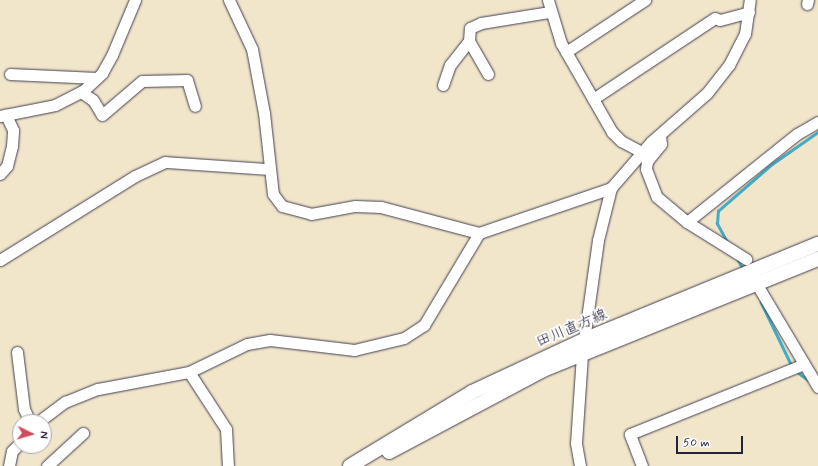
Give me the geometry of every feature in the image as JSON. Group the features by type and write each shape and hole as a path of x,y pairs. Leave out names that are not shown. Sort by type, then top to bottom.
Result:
{"main road":[{"name":"田川直方線","path":"350,466 472,392 586,339 681,304 751,272 818,244"},
{"name":"田川直方線","path":"368,466 474,404 582,354 751,272 818,259"}],"street":[{"path":"0,174 7,166 12,146 13,130 3,116 55,106 81,92 96,78 112,55 135,0"},
{"path":"229,0 252,49 264,113 268,169 273,194 282,206 299,212 311,214 355,206 381,207 479,233 611,188"},
{"path":"548,0 550,12 566,52 612,132 621,141 642,152"},
{"path":"566,52 645,0"},
{"path":"580,466 576,444 582,354 586,339 598,240 611,188 642,152 660,134 707,93 729,66 745,34 750,0"},
{"path":"443,85 450,65 469,41 470,28 480,23 550,12"},
{"path":"593,99 715,18 720,20 749,12"},
{"path":"469,41 488,74"},
{"path":"10,74 96,78"},
{"path":"81,92 93,100 102,114 142,81 187,80 195,106"},
{"path":"687,222 796,134 818,122"},
{"path":"660,134 661,144 647,161 649,180 658,198 751,272 802,365 818,387"},
{"path":"0,260 135,176 165,162 268,169"},
{"path":"49,414 65,402 98,389 189,372 246,344 270,340 354,350 404,338 424,325 479,233"},
{"path":"17,352 24,409 26,414"},
{"path":"642,466 630,434 802,365"},
{"path":"189,372 226,429 228,466"},
{"path":"47,466 83,433"},
{"path":"9,466 12,451"}],"waterway":[{"path":"727,242 717,224 718,211 772,164 818,132"},
{"path":"737,258 743,269"},
{"path":"761,302 792,366"},
{"path":"796,371 810,381"}]}
